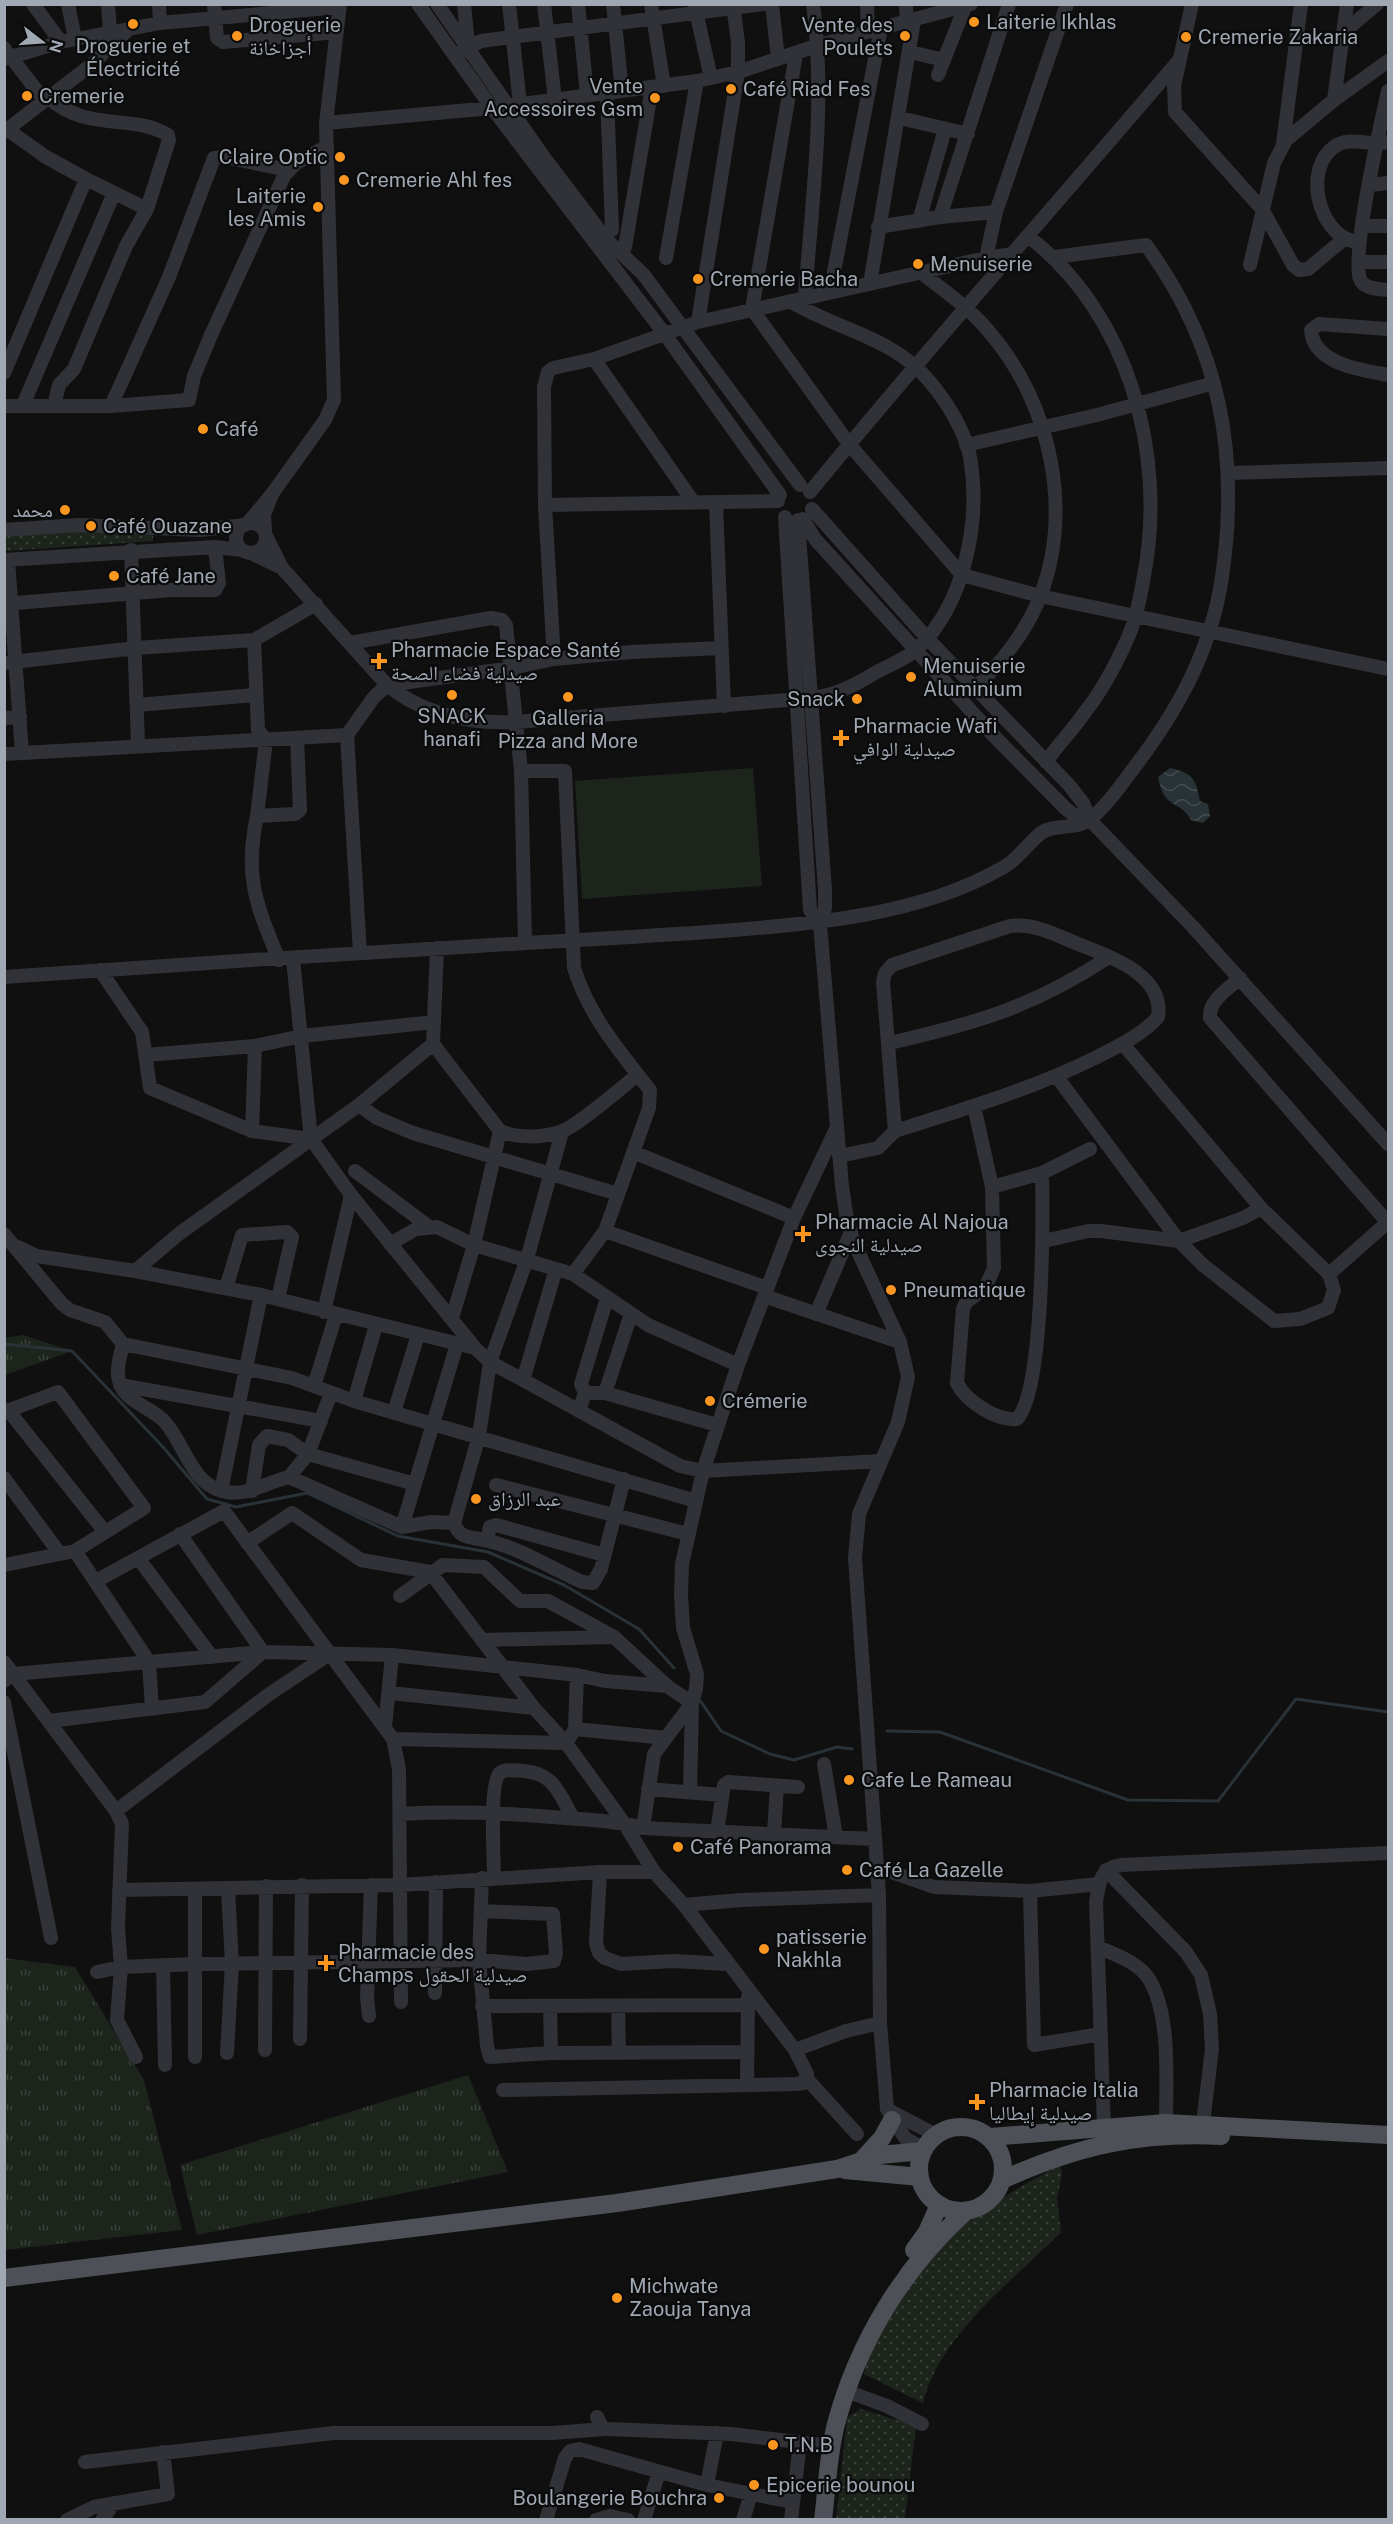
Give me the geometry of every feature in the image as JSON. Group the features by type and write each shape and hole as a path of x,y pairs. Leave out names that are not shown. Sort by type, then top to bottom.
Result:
{"main road":[{"path":"861,2161 879,2142 889,2115"},
{"path":"990,2137 1166,2123 1203,2123 1389,2135"},
{"path":"4,2278 599,2205 837,2169 927,2145 960,2126 979,2130 990,2137 1002,2157 1002,2180 988,2202 966,2211 926,2253 890,2301 866,2342 846,2391 831,2449 823,2520"},
{"path":"1002,2180 1050,2159 1109,2142 1126,2140 1207,2135 1389,2146"},
{"path":"927,2145 920,2177 925,2190 939,2205 952,2210 966,2211"},
{"path":"837,2169 920,2177"},
{"path":"813,2520 830,2411 849,2354 864,2322 927,2232 939,2205"}],"street":[{"path":"33,4 68,40"},
{"path":"68,4 68,40"},
{"path":"108,4 110,31"},
{"path":"159,4 160,23"},
{"path":"418,4 456,54 492,108 664,333 779,498 927,638 1046,762 1083,803 1090,820 1240,978 1389,1144"},
{"path":"437,4 514,104 543,156 606,239 643,274 805,489"},
{"path":"464,4 468,46"},
{"path":"509,4 514,104"},
{"path":"544,4 555,100"},
{"path":"578,4 587,95"},
{"path":"614,4 622,91"},
{"path":"625,247 658,86 651,4"},
{"path":"456,54 481,41 653,19 695,9 764,4"},
{"path":"772,4 778,59"},
{"path":"805,297 819,107 819,45 813,4"},
{"path":"830,292 874,30 867,4"},
{"path":"870,284 878,227 900,118 910,52 911,20 906,4"},
{"path":"940,217 1010,4"},
{"path":"986,258 996,212 1067,4"},
{"path":"1192,4 1179,59 1173,99 1175,112 1262,209 1293,265 1299,270 1308,269 1344,239"},
{"path":"1250,265 1274,163 1284,144 1301,4"},
{"path":"1334,100 1347,4"},
{"path":"1344,32 1377,4"},
{"path":"326,123 492,108 697,81 738,72 819,45 911,20 940,8 968,5 938,75"},
{"path":"54,406 59,385 75,367 126,246 147,208 169,140 168,135 154,129 78,115 59,107 46,98 7,54 214,11 339,6 326,123 334,400 325,420 272,494 237,536 246,551"},
{"path":"698,322 738,72 738,43 733,6"},
{"path":"695,9 711,78"},
{"path":"214,11 217,38 223,42 337,32"},
{"path":"130,28 91,65 6,131 86,179 147,208"},
{"path":"910,52 944,60"},
{"path":"796,54 752,309 849,444 962,575 1040,596 1389,669"},
{"path":"820,924 810,910 795,700 800,516 805,489 849,444 914,364 1029,237 1179,59"},
{"path":"1284,144 1334,100 1388,61"},
{"path":"666,258 697,81"},
{"path":"607,94 612,230"},
{"path":"1387,100 1382,144 1370,185 1359,243 1359,279 1363,284 1389,290"},
{"path":"900,118 968,134"},
{"path":"919,221 945,129"},
{"path":"1359,243 1344,239 1329,226 1320,208 1317,195 1321,167 1325,156 1339,143 1355,141 1382,144"},
{"path":"4,406 111,406 189,400 194,376 211,334 288,171 327,146"},
{"path":"111,406 170,278 214,158 225,157 288,171"},
{"path":"4,373 86,179"},
{"path":"1370,185 1389,183"},
{"path":"23,405 114,193"},
{"path":"878,227 940,217 996,212"},
{"path":"1363,226 1389,226"},
{"path":"1029,237 1055,257 1090,300 1111,336 1137,404 1148,455 1151,512 1146,567 1136,615 1109,675 1086,711 1046,762"},
{"path":"4,977 437,948 572,943 820,924 896,907 956,888 1009,864 1044,830 1073,827 1090,820 1122,784 1172,715 1199,663 1209,632 1224,561 1229,474 1223,420 1202,344 1186,308 1146,245 1055,257"},
{"path":"554,659 545,506 546,378 553,368 594,359 698,322 805,297 1013,254"},
{"path":"1359,262 1389,262"},
{"path":"923,274 965,307 993,335 1014,367 1044,428 1051,462 1054,516 1050,562 1040,596 1016,641 975,688"},
{"path":"4,530 79,525 200,530 246,524 258,525 282,568 387,685 419,706 450,716 491,723 516,722 795,700 841,691 916,650 927,638 956,593 969,539 972,487 966,445 944,402 914,364 883,342 817,317 790,301"},
{"path":"1389,329 1319,324 1311,330 1314,344 1328,356 1369,371 1389,375"},
{"path":"594,359 694,503"},
{"path":"966,445 1044,428 1214,383"},
{"path":"1229,474 1332,472 1389,468"},
{"path":"545,506 716,504 779,498 788,487 805,489"},
{"path":"246,551 264,546 264,515 272,494"},
{"path":"716,504 724,706"},
{"path":"800,516 815,539 1059,802 1075,816 1090,820"},
{"path":"800,516 825,890 825,908 820,924 839,1156 851,1232 871,1284 900,1342 908,1377 905,1397 859,1514 855,1558 879,1895 880,2023 889,2115 911,2124 927,2145"},
{"path":"802,545 815,539"},
{"path":"22,753 20,717 11,663 6,560 131,550 215,547 246,551 282,568"},
{"path":"8,604 134,593 215,590 219,583 215,547"},
{"path":"131,550 138,744"},
{"path":"11,663 136,648 254,640 316,604"},
{"path":"350,644 497,618 506,625 521,771 525,943"},
{"path":"254,640 258,730 266,740 251,846 252,884 257,906 279,960"},
{"path":"360,953 347,735 374,697 387,685 512,668 554,659 632,652 721,648"},
{"path":"137,705 255,695"},
{"path":"4,718 20,717"},
{"path":"4,754 138,744 347,735"},
{"path":"257,816 295,814 300,810 297,738"},
{"path":"521,771 565,771 572,943 580,986 608,1037 636,1076 651,1090 651,1097 605,1231 573,1274"},
{"path":"839,1156 879,1148 895,1131 1057,1077 1123,1044 1152,1024 1158,1017 1160,1008 1154,993 1138,974 1109,957 1042,929 1019,925 892,965 885,973 883,982 890,1043 895,1131"},
{"path":"437,948 433,1044 500,1131 509,1135 543,1136 562,1132 636,1076"},
{"path":"890,1043 958,1028 1011,1010 1051,992 1109,957"},
{"path":"293,959 311,1139 351,1196 475,1348 490,1362 680,1466 703,1472 881,1461"},
{"path":"100,970 142,1032 150,1088 252,1131 311,1139"},
{"path":"1240,978 1214,1003 1209,1010 1210,1018 1388,1223 1329,1274"},
{"path":"146,1055 255,1046 302,1036 434,1022"},
{"path":"135,1271 180,1233 359,1105 433,1044"},
{"path":"1057,1077 1080,1112 1179,1241 1203,1265 1275,1321 1300,1319 1328,1308 1334,1290 1329,1274 1261,1208 1123,1044"},
{"path":"252,1131 255,1046"},
{"path":"359,1105 377,1118 413,1133 618,1194"},
{"path":"974,1106 992,1187 994,1268 985,1288 966,1302 963,1309 957,1383 980,1405 1010,1420 1017,1419 1027,1403 1036,1340 1044,1241 1042,1173"},
{"path":"690,1791 692,1702 697,1674 683,1628 682,1564 688,1534 703,1472 738,1365 794,1218 836,1129"},
{"path":"452,1318 474,1245 492,1157 500,1131"},
{"path":"562,1132 527,1259 490,1362 480,1436 454,1523 457,1532 464,1536 506,1546 588,1584 597,1578 624,1479"},
{"path":"992,1187 1042,1173 1090,1149"},
{"path":"633,1152 794,1218"},
{"path":"355,1171 428,1226"},
{"path":"314,1386 351,1196"},
{"path":"1044,1241 1088,1231 1179,1241 1243,1218 1261,1208"},
{"path":"390,1244 408,1233 428,1226 437,1227 474,1245 573,1274 631,1314 667,1335 738,1365"},
{"path":"605,1231 766,1292 816,1314 900,1342"},
{"path":"226,1288 242,1235 287,1232 292,1237 278,1299"},
{"path":"816,1314 851,1232"},
{"path":"6,1238 37,1256 135,1271 261,1295 475,1348"},
{"path":"6,1238 62,1304 70,1310 105,1322 123,1344 244,1367 314,1386 354,1401 696,1501"},
{"path":"523,1380 556,1269"},
{"path":"221,1491 240,1407 244,1367 261,1295"},
{"path":"579,1411 585,1393 582,1384 607,1298"},
{"path":"605,1393 631,1314"},
{"path":"354,1401 376,1324"},
{"path":"394,1412 418,1335"},
{"path":"123,1344 117,1373 126,1396 165,1421 202,1479 221,1491 252,1491 270,1482 289,1477 308,1454 331,1393"},
{"path":"402,1527 457,1344"},
{"path":"120,1385 321,1422"},
{"path":"4,1565 75,1551 144,1508 58,1392 6,1411 105,1532"},
{"path":"585,1393 605,1393 717,1425"},
{"path":"252,1491 259,1445 267,1436 288,1440 308,1454 415,1484"},
{"path":"289,1477 402,1527 430,1522 454,1523"},
{"path":"4,1478 60,1554"},
{"path":"496,1485 688,1534"},
{"path":"96,1581 224,1511 328,1654 344,1670 393,1739 399,1769 401,2002"},
{"path":"247,1543 292,1514 361,1560 430,1572 534,1707 566,1743 624,1823 654,1872 684,1905 728,1964 748,1998 795,2050 805,2067 807,2079 857,2134"},
{"path":"487,1540 490,1527 496,1525 604,1555"},
{"path":"180,1534 263,1652"},
{"path":"75,1551 149,1662 152,1709"},
{"path":"138,1557 212,1657"},
{"path":"400,1596 430,1572 443,1565 484,1567 520,1601 548,1601 614,1637 667,1686 692,1702"},
{"path":"483,1640 614,1637"},
{"path":"49,1721 205,1702 263,1652"},
{"path":"9,1677 263,1652 392,1655 577,1675 605,1681 667,1686"},
{"path":"116,1810 268,1695 328,1654"},
{"path":"385,1727 392,1655"},
{"path":"4,1662 9,1677 49,1721 116,1810 122,1824 118,1928 121,1967 117,2020 136,2057"},
{"path":"566,1743 575,1729 577,1675"},
{"path":"390,1693 534,1707"},
{"path":"4,1702 9,1749 51,1938"},
{"path":"643,1828 654,1754 692,1702"},
{"path":"575,1729 666,1738"},
{"path":"393,1739 566,1743"},
{"path":"824,1764 836,1837"},
{"path":"573,1818 548,1778 539,1772 505,1770 498,1773 495,1780 494,1814 488,1878 482,1911 479,1960 482,2006 490,2057 551,2053 747,2052"},
{"path":"717,1832 721,1795 724,1785 728,1782 798,1787"},
{"path":"774,1833 777,1786"},
{"path":"648,1789 721,1795"},
{"path":"400,1814 449,1812 573,1818 624,1823 643,1828 875,1839"},
{"path":"1104,2127 1096,1902 1099,1884 1106,1870 1131,1864 1389,1853"},
{"path":"877,1867 934,1887 1030,1891 1099,1884"},
{"path":"1106,1870 1186,1952 1201,1975 1210,2014 1212,2049 1203,2123"},
{"path":"119,1890 400,1885 600,1872 654,1872"},
{"path":"600,1872 597,1943 605,1958 621,1964 673,1961 728,1964"},
{"path":"435,1993 436,1882"},
{"path":"300,2039 302,1885"},
{"path":"369,2016 367,1997 371,1885"},
{"path":"265,2049 266,1886"},
{"path":"227,2053 232,1964 228,1888"},
{"path":"195,1890 197,1964 195,2057"},
{"path":"1030,1891 1034,2044 1101,2034"},
{"path":"684,1905 751,1899 879,1895"},
{"path":"97,1972 121,1967 197,1964 479,1960 552,1963 556,1953 554,1914 482,1911"},
{"path":"1098,1947 1138,1967 1149,1978 1158,1999 1163,2025 1166,2123"},
{"path":"163,1965 165,2065"},
{"path":"482,2006 618,2006 748,1998"},
{"path":"747,2085 748,1998"},
{"path":"550,2006 551,2053"},
{"path":"618,2006 619,2053"},
{"path":"795,2050 846,2031 880,2023"},
{"path":"503,2090 796,2084 807,2079"},
{"path":"846,2391 887,2406 922,2424"},
{"path":"85,2462 334,2433 552,2433 601,2423 823,2445"},
{"path":"707,2485 717,2433"},
{"path":"791,2520 800,2443"},
{"path":"550,2518 562,2465 568,2454 575,2450 589,2451 707,2485 792,2502"},
{"path":"68,2520 94,2506 168,2494 164,2452"},
{"path":"644,2520 659,2472"},
{"path":"743,2520 751,2494"},
{"path":"102,2520 114,2503"},
{"path":"596,2520 614,2516 628,2520"}],"green space":[{"path":"98,531 153,535 153,541 5,551 5,535"},
{"path":"753,768 762,886 582,899 575,781"},
{"path":"23,1335 72,1351 5,1375 5,1338"},
{"path":"5,1958 75,1967 144,2080 182,2230 5,2250"},
{"path":"468,2075 508,2172 197,2235 180,2165"},
{"path":"1060,2165 1062,2174 1057,2198 1061,2232 961,2331 932,2378 923,2403 864,2374 872,2346 881,2328 914,2276 939,2246 988,2207"},
{"path":"861,2409 916,2426 905,2519 836,2520 847,2418"}],"water":[{"path":"1170,768 1184,772 1195,782 1200,801 1208,804 1210,816 1203,823 1191,820 1182,809 1164,795 1158,777"}],"waterway":[{"path":"4,1344 72,1351 163,1447 207,1499 236,1507 307,1493 398,1536 488,1552 564,1585 639,1629 674,1668"},
{"path":"699,1699 721,1731 770,1754 794,1760 837,1747 852,1749"},
{"path":"887,1731 940,1732 1128,1800 1218,1801 1296,1699 1388,1712"}],"place":[{"name":"Laiterie Ikhlas","path":"974,22"},
{"name":"Droguerie et Électricité","path":"133,24"},
{"name":"Droguerie أجزاخانة","path":"237,36"},
{"name":"Vente des Poulets","path":"905,36"},
{"name":"Cremerie Zakaria","path":"1186,37"},
{"name":"Café Riad Fes","path":"731,89"},
{"name":"Cremerie","path":"27,96"},
{"name":"Vente Accessoires Gsm","path":"655,98"},
{"name":"Claire Optic","path":"340,157"},
{"name":"Cremerie Ahl fes","path":"344,180"},
{"name":"Laiterie les Amis","path":"318,207"},
{"name":"Menuiserie","path":"918,264"},
{"name":"Cremerie Bacha","path":"698,279"},
{"name":"Café","path":"203,429"},
{"name":"محمد","path":"65,510"},
{"name":"Café Ouazane","path":"91,526"},
{"name":"Café Jane","path":"114,576"},
{"name":"Pharmacie Espace Santé صيدلية فضاء الصحة","path":"379,661"},
{"name":"Menuiserie Aluminium","path":"911,677"},
{"name":"SNACK hanafi","path":"452,695"},
{"name":"Galleria Pizza and More","path":"568,697"},
{"name":"Snack","path":"857,699"},
{"name":"Pharmacie Wafi صيدلية الوافي","path":"841,738"},
{"name":"Pharmacie Al Najoua صيدلية النجوى","path":"803,1234"},
{"name":"Pneumatique","path":"891,1290"},
{"name":"Crémerie","path":"710,1401"},
{"name":"عبد الرزاق","path":"476,1499"},
{"name":"Cafe Le Rameau","path":"849,1780"},
{"name":"Café Panorama","path":"678,1847"},
{"name":"Café La Gazelle","path":"847,1870"},
{"name":"patisserie Nakhla","path":"764,1949"},
{"name":"Pharmacie des Champs صيدلية الحقول","path":"326,1963"},
{"name":"Pharmacie Italia صيدلية إيطاليا","path":"977,2102"},
{"name":"Michwate Zaouja Tanya","path":"617,2298"},
{"name":"T.N.B","path":"773,2445"},
{"name":"Epicerie bounou","path":"754,2485"},
{"name":"Boulangerie Bouchra","path":"719,2498"}]}
